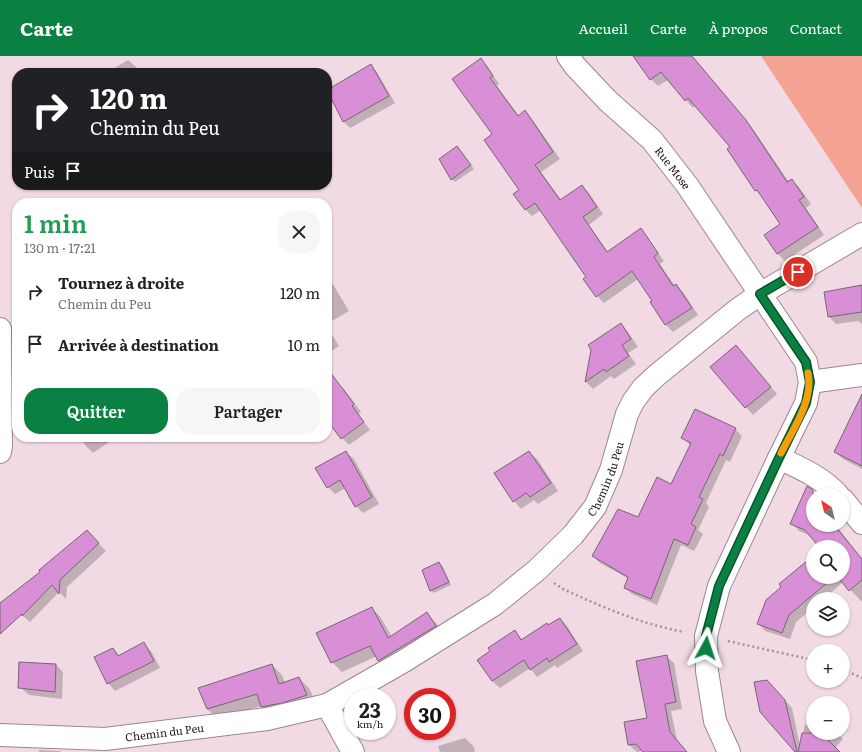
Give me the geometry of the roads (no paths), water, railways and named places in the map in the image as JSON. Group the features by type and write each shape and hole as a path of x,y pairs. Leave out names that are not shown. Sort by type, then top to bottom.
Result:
{"street":[{"name":"Rue Mose","path":"568,56 575,66 608,101 652,140 688,185 806,362 810,382"},
{"name":"Chemin du Peu","path":"0,735 105,739 267,719 327,705 404,662 495,604 537,570 574,535 595,507 611,470 627,414 643,388 657,375 760,294 862,234"},
{"path":"0,328 0,452"},
{"path":"729,752 715,721 707,671 706,636 719,586 806,403 810,382 862,375"},
{"path":"779,458 812,474 829,484 832,488"},
{"path":"850,508 862,523"},
{"path":"327,705 353,752"}]}
